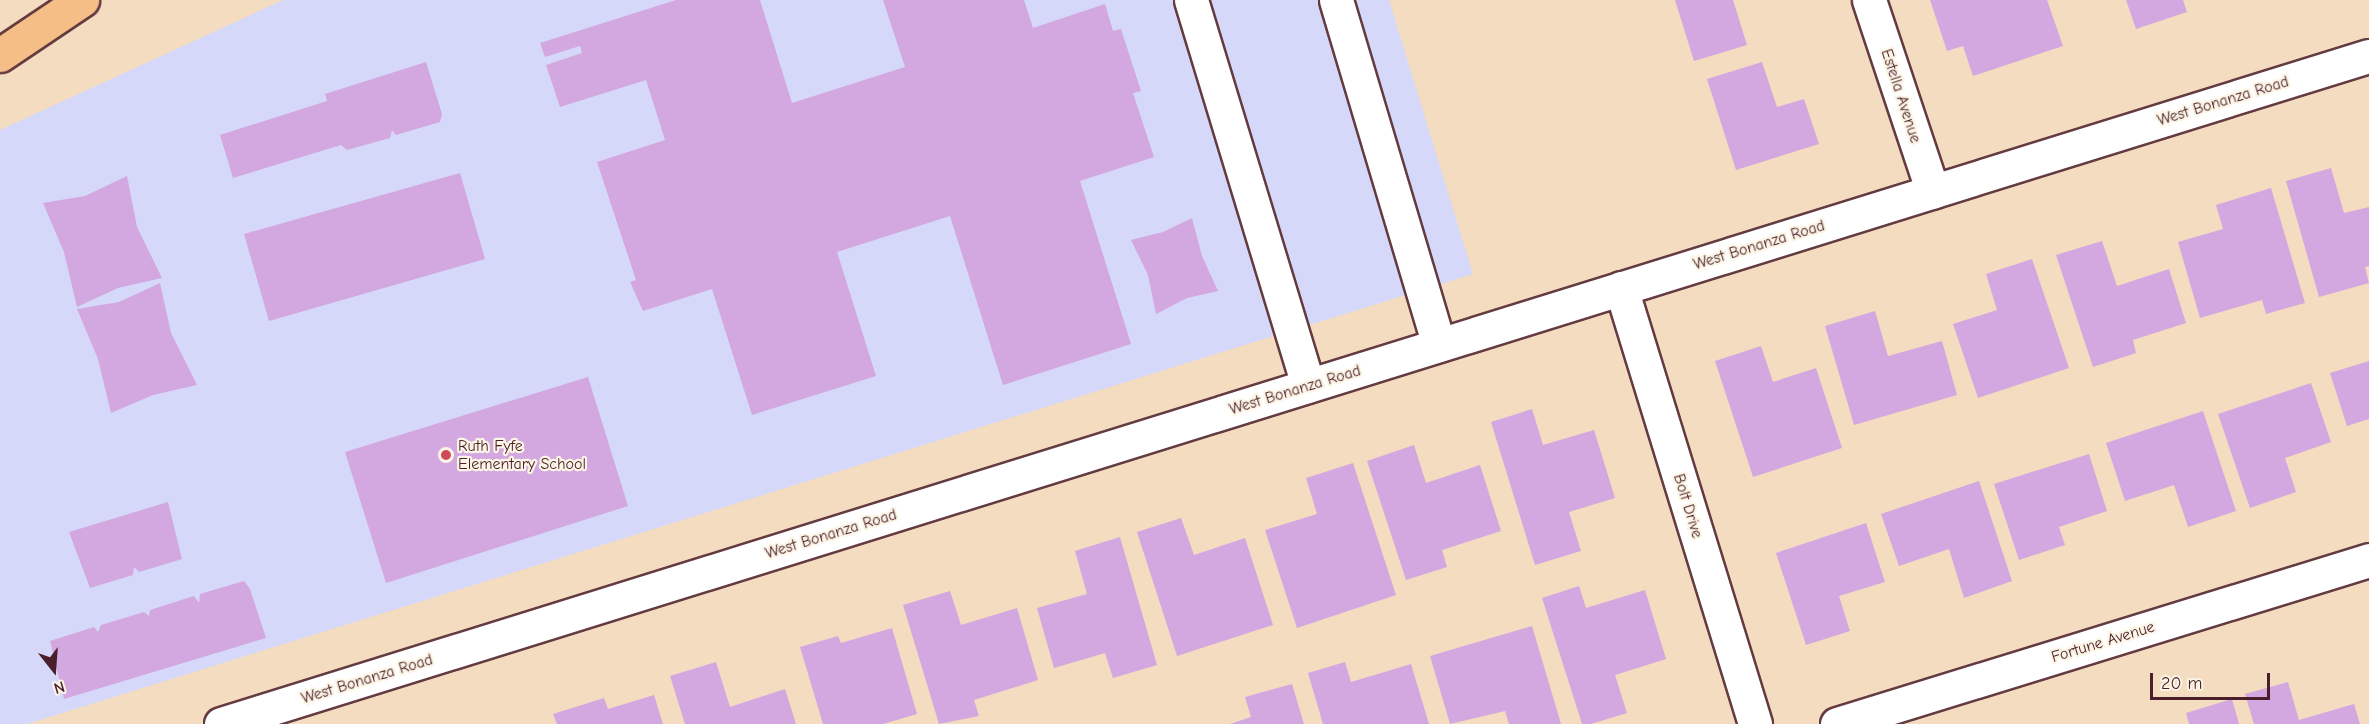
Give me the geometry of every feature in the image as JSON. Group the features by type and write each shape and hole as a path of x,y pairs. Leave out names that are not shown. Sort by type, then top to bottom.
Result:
{"highway":[{"path":"0,55 82,0"}],"street":[{"path":"1191,0 1308,386"},
{"path":"1336,0 1439,345"},
{"name":"Estella Avenue","path":"1869,0 1933,192"},
{"name":"West Bonanza Road","path":"232,722 2369,56"},
{"name":"Bolt Drive","path":"1621,288 1755,724"},
{"name":"Fortune Avenue","path":"1837,724 2369,560"}],"shaded area":[{"name":"Ruth Fyfe Elementary School","path":"283,0 1389,0 1473,274 27,724 0,724 0,130"}],"building":[{"path":"676,0 760,0 792,103 905,67 883,0 1024,0 1033,28 1105,4 1113,31 1121,29 1141,91 1133,93 1154,157 1080,181 1131,344 1003,385 950,216 837,252 876,376 752,415 712,289 643,311 630,282 636,280 597,162 665,140 646,80 560,107 546,65 582,53 580,46 545,57 540,43"},
{"path":"1675,0 1733,0 1747,45 1694,61"},
{"path":"1930,0 2047,0 2063,46 1973,76 1963,46 1947,51"},
{"path":"2126,0 2183,0 2187,12 2136,29"},
{"path":"426,62 442,114 440,122 396,135 392,130 390,138 347,150 341,145 233,178 220,135 327,101 325,94"},
{"path":"1762,62 1777,107 1804,99 1819,144 1736,170 1707,79"},
{"path":"2331,168 2344,213 2369,207 2369,266 2365,267 2369,283 2319,297 2286,181"},
{"path":"460,173 485,259 269,321 244,234"},
{"path":"127,176 137,227 162,278 118,288 77,307 64,252 43,203 85,196"},
{"path":"2271,188 2305,303 2266,314 2262,300 2200,318 2178,242 2223,229 2216,205"},
{"path":"1192,218 1202,256 1218,291 1187,298 1156,314 1148,275 1131,240 1163,232"},
{"path":"2102,241 2117,286 2169,269 2186,323 2133,340 2136,353 2093,367 2056,255"},
{"path":"2032,259 2069,368 1978,398 1953,324 1997,310 1986,274"},
{"path":"160,283 171,333 197,385 153,395 111,413 98,359 77,309 119,302"},
{"path":"1875,311 1888,356 1942,341 1957,395 1854,425 1825,326"},
{"path":"1761,346 1773,382 1816,368 1842,448 1753,477 1715,361"},
{"path":"2369,361 2369,419 2347,426 2330,373"},
{"path":"588,377 628,506 386,583 345,452"},
{"path":"2311,383 2331,442 2285,458 2296,492 2250,508 2218,414"},
{"path":"1532,409 1543,445 1594,430 1615,498 1569,512 1581,551 1535,565 1491,422"},
{"path":"2203,411 2236,511 2188,527 2174,485 2125,501 2106,443"},
{"path":"1414,445 1426,483 1480,465 1501,531 1442,550 1447,567 1406,580 1367,461"},
{"path":"2089,454 2107,511 2059,527 2065,545 2019,560 1994,484"},
{"path":"1353,463 1396,595 1297,628 1265,530 1317,514 1306,478"},
{"path":"1979,481 2012,581 1964,598 1949,549 1899,566 1881,514"},
{"path":"168,502 182,559 139,572 134,567 133,575 90,588 69,532"},
{"path":"1181,518 1194,555 1245,538 1273,625 1177,656 1137,532"},
{"path":"1866,523 1885,582 1839,596 1850,631 1806,645 1776,553"},
{"path":"1120,537 1157,665 1113,678 1105,653 1054,668 1037,608 1087,594 1075,551"},
{"path":"244,581 250,589 266,638 64,699 50,641 94,627 98,632 101,625 144,612 149,616 150,610 194,596 199,603 200,594"},
{"path":"1579,586 1586,608 1645,590 1666,659 1615,675 1627,713 1591,724 1582,724 1542,598"},
{"path":"950,591 961,625 1017,608 1038,680 974,700 979,716 939,724 903,605"},
{"path":"1532,626 1561,724 1509,724 1505,711 1450,724 1430,656"},
{"path":"892,628 917,714 883,724 823,724 800,647 838,636 841,643"},
{"path":"716,662 730,707 785,689 796,724 685,724 670,676"},
{"path":"1345,662 1351,682 1411,664 1429,724 1323,724 1308,673"},
{"path":"2288,682 2299,720 2354,704 2360,724 2254,724 2245,694"},
{"path":"1292,684 1304,724 1230,724 1251,717 1245,697"},
{"path":"654,695 663,724 557,724 553,714 604,698 608,709"},
{"path":"2232,699 2239,724 2189,724 2186,713"}],"place":[{"name":"Ruth Fyfe Elementary School","path":"446,455"}]}
